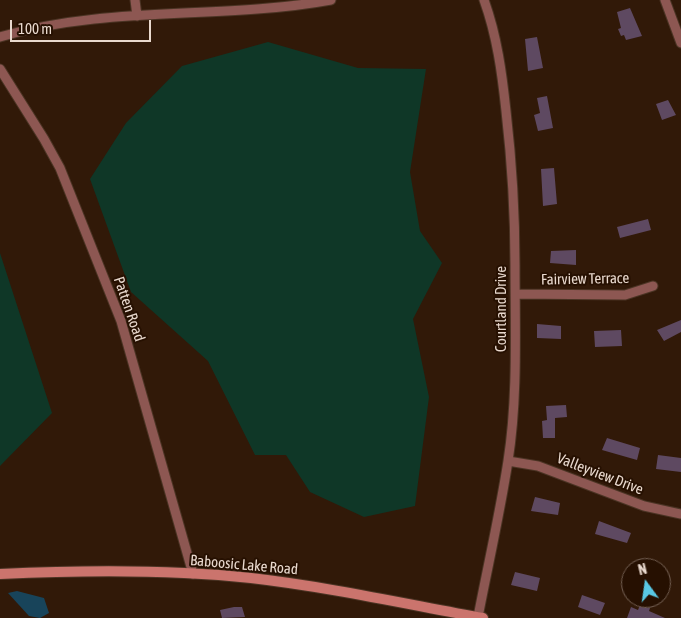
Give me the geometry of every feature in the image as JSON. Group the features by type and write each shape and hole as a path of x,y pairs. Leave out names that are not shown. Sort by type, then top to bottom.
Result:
{"street":[{"path":"135,0 137,16"},
{"path":"0,37 67,22 137,16 236,12 331,0"},
{"name":"Courtland Drive","path":"480,618 508,461 512,422 516,294 512,159 500,59 494,26 484,0"},
{"path":"665,0 681,43"},
{"name":"Patten Road","path":"0,69 60,168 112,298 142,391 193,574"},
{"name":"Fairview Terrace","path":"516,294 625,295 653,286"},
{"name":"Valleyview Drive","path":"508,461 538,466 644,506 681,514"},
{"name":"Baboosic Lake Road","path":"0,574 193,574 296,584 480,618"}],"green space":[{"path":"268,42 358,68 426,69 410,172 420,231 442,263 413,319 429,397 415,506 364,517 310,492 286,455 255,455 208,361 131,292 90,179 126,123 182,66"},
{"path":"0,253 52,413 0,466"}],"water":[{"path":"17,591 44,598 49,613 40,618 29,616 8,593"}],"building":[{"path":"630,8 642,36 626,40 624,35 621,36 618,29 621,28 617,12"},
{"path":"537,37 543,68 528,71 525,39"},
{"path":"547,96 553,128 538,131 534,115 540,113 537,98"},
{"path":"668,100 676,115 662,120 656,104"},
{"path":"554,168 557,204 543,206 541,169"},
{"path":"648,219 651,230 620,238 617,227"},
{"path":"576,250 576,265 550,263 551,251"},
{"path":"681,320 681,332 664,341 657,330"},
{"path":"537,324 561,326 561,339 537,338"},
{"path":"621,330 622,346 595,347 594,331"},
{"path":"566,405 567,417 555,418 555,438 543,438 542,421 547,420 546,406"},
{"path":"607,438 640,448 637,460 602,450"},
{"path":"658,455 681,458 681,472 656,469"},
{"path":"535,497 560,503 558,515 531,511"},
{"path":"599,521 631,533 627,543 595,534"},
{"path":"515,572 540,578 537,591 511,585"},
{"path":"582,595 605,603 600,615 578,607"},
{"path":"242,607 245,617 222,618 220,610"},
{"path":"631,608 638,610 639,608 650,608 649,611 665,618 627,618"}]}
